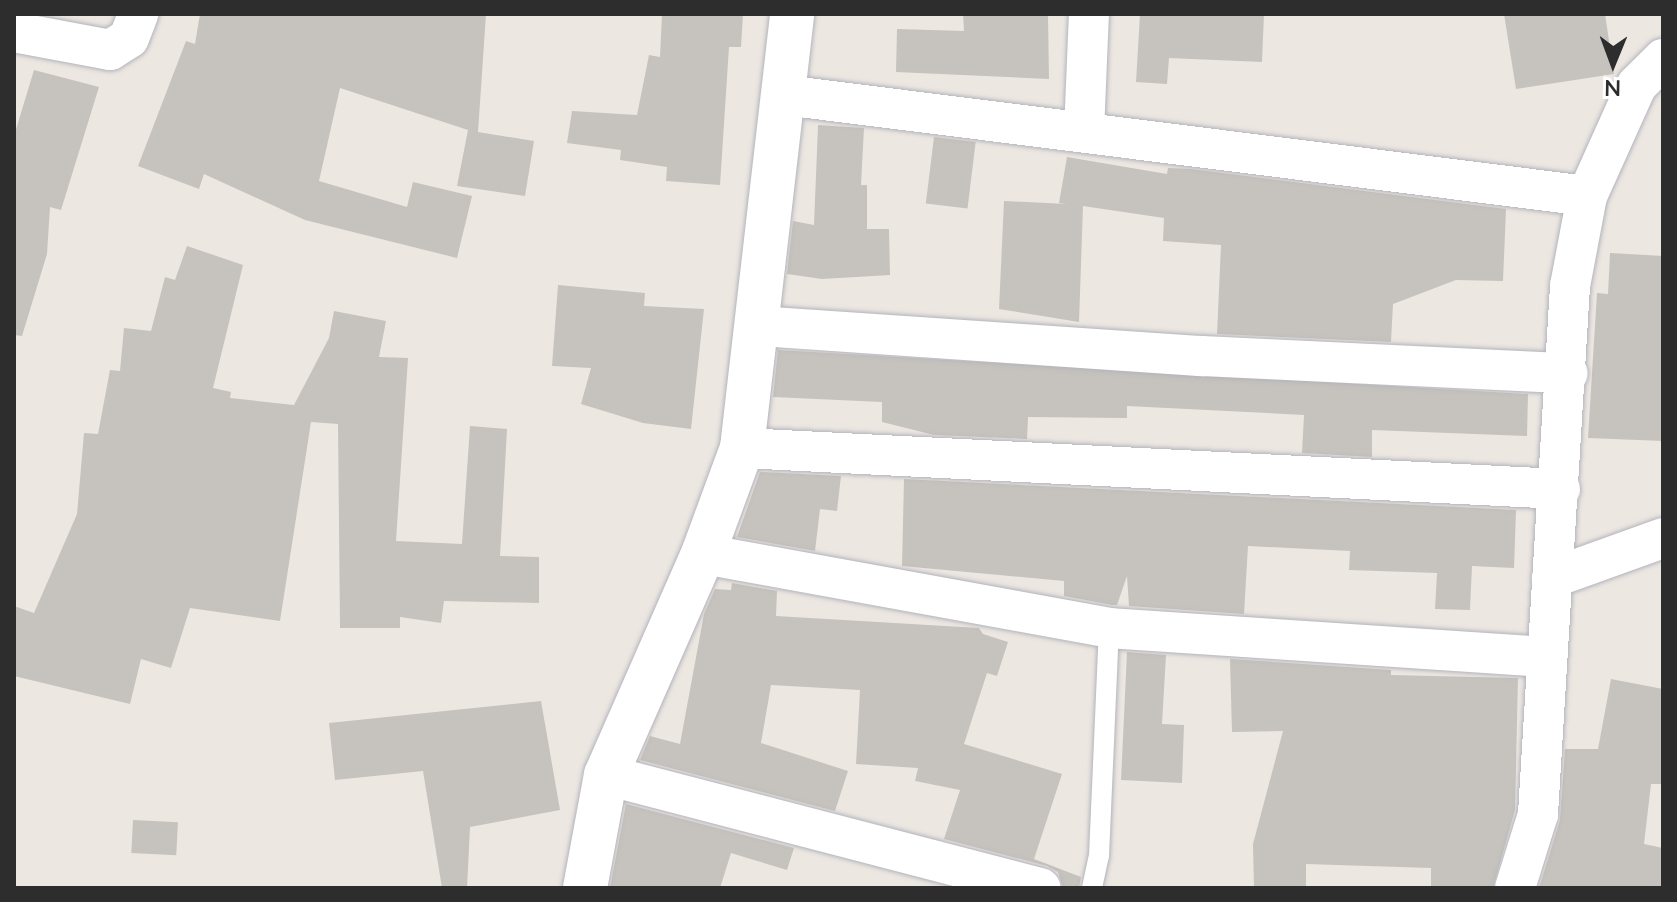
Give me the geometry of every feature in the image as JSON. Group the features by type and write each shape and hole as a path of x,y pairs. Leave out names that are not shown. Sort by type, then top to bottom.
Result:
{"street":[{"path":"14,32 110,50 129,38 138,14"},
{"path":"585,888 606,775 703,554 742,448 792,14"},
{"path":"1084,132 1089,14"},
{"path":"1515,888 1538,814 1545,657 1568,373 1570,286 1587,196 1637,85 1663,59"},
{"path":"784,95 1587,196"},
{"path":"758,326 1201,356 1568,373"},
{"path":"742,448 1560,489"},
{"path":"1552,578 1663,538"},
{"path":"703,554 1109,628 1545,657"},
{"path":"606,775 1041,888"}],"lane":[{"path":"1092,888 1099,856 1109,628"}],"building":[{"path":"200,14 486,14 478,132 534,141 525,196 457,186 468,130 340,88 319,181 407,207 413,182 472,196 457,258 305,220 204,174 199,189 138,166 186,41 195,44"},
{"path":"662,14 743,14 741,47 729,47 720,185 666,181 667,167 620,160 621,150 567,143 572,111 637,115 649,55 660,57"},
{"path":"963,14 1048,14 1049,79 896,72 897,29 964,31"},
{"path":"1140,14 1264,14 1262,62 1169,58 1167,84 1136,82"},
{"path":"1504,14 1605,14 1614,74 1516,89"},
{"path":"34,70 99,87 61,210 50,207 47,254 22,336 14,335 14,136"},
{"path":"818,125 864,128 861,185 867,185 867,229 889,229 890,275 822,279 787,274 793,221 814,225"},
{"path":"934,137 976,142 968,209 926,204"},
{"path":"1067,157 1167,174 1168,168 1191,169 1506,209 1503,281 1456,280 1393,304 1391,342 1217,334 1221,245 1163,241 1164,218 1083,206 1079,322 999,309 1004,201 1067,204 1059,203"},
{"path":"187,246 243,265 213,388 231,392 230,398 294,405 329,338 334,311 386,321 379,357 408,358 396,541 462,544 470,426 507,429 500,556 539,557 539,603 444,601 441,623 400,617 400,628 340,628 338,424 311,422 280,621 190,608 171,668 141,659 130,704 14,676 14,606 34,613 77,514 84,433 98,434 110,370 120,371 124,328 151,331 165,277 175,280"},
{"path":"1610,253 1663,256 1663,441 1588,438 1597,293 1608,294"},
{"path":"558,285 645,293 644,306 704,309 691,429 643,423 581,404 591,368 552,366"},
{"path":"778,350 1528,394 1527,436 1372,430 1372,457 1302,453 1304,415 1127,406 1127,418 1028,417 1027,439 934,435 882,422 882,402 773,397"},
{"path":"760,472 841,476 837,511 820,509 815,551 737,537"},
{"path":"904,479 1516,510 1514,568 1472,566 1470,610 1435,609 1437,573 1349,570 1350,551 1248,546 1244,614 1129,606 1127,576 1117,605 1112,605 1064,596 1064,581 902,566"},
{"path":"732,583 777,591 776,616 979,628 983,634 1008,642 997,676 987,673 964,744 1062,774 1034,859 1081,877 1079,888 1063,888 1058,872 1047,866 944,839 960,790 915,781 918,768 856,764 860,690 771,685 761,743 848,771 835,811 640,760 650,736 680,744 704,614 715,589 731,590"},
{"path":"1127,652 1166,655 1162,724 1184,725 1182,783 1121,780"},
{"path":"1230,659 1391,670 1391,675 1518,678 1515,810 1493,888 1431,888 1431,868 1306,864 1306,888 1254,888 1253,844 1283,731 1232,732"},
{"path":"1611,679 1663,689 1663,784 1651,784 1644,844 1663,848 1663,888 1539,888 1560,820 1565,749 1598,749"},
{"path":"541,701 560,810 470,827 467,888 442,888 423,771 335,780 329,723"},
{"path":"626,804 794,848 787,870 731,853 720,888 610,888"},
{"path":"133,820 178,822 176,855 131,853"}]}
